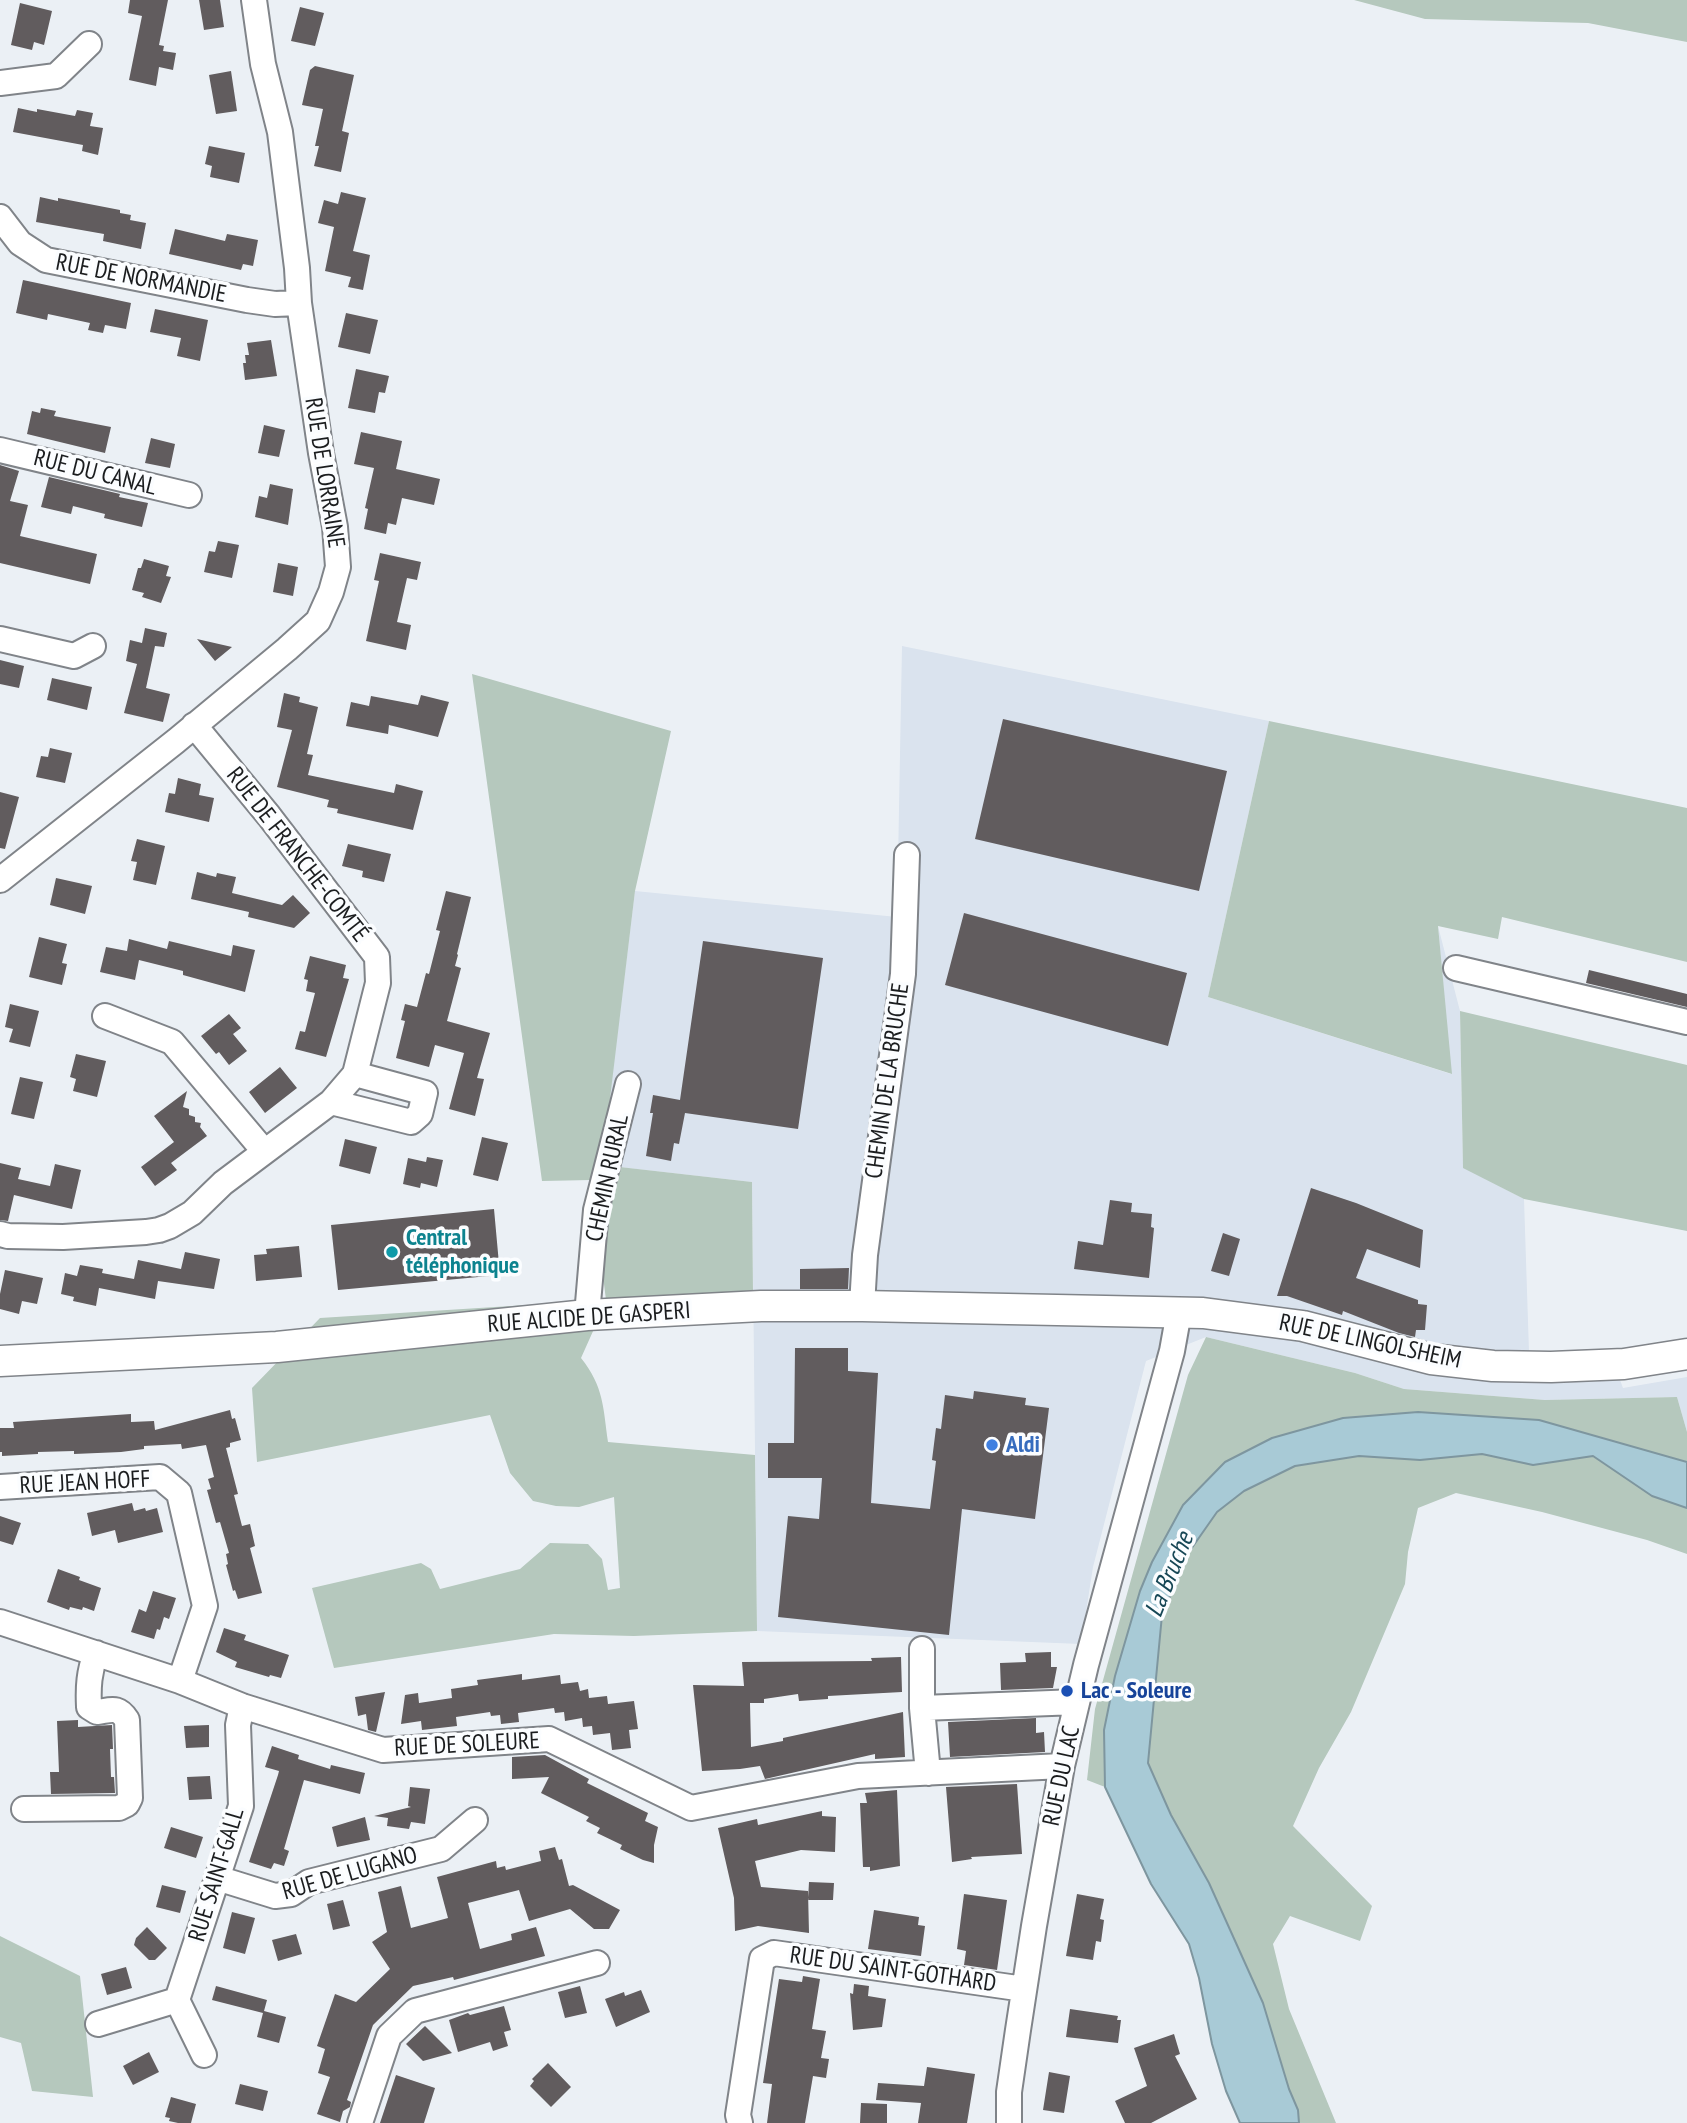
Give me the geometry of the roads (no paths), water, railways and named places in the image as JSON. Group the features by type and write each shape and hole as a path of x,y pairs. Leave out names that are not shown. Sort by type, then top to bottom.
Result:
{"main road":[{"name":"RUE ALCIDE DE GASPERI","path":"0,1361 277,1346 587,1315 761,1306 1179,1312"},
{"name":"RUE DE LINGOLSHEIM","path":"1179,1312 1271,1320 1431,1359 1493,1366 1624,1364 1687,1354"}],"street":[{"name":"RUE DE LORRAINE","path":"0,880 287,649 318,621 331,592 338,567 335,527 299,303 280,132 262,64 254,0"},
{"path":"0,83 56,76 89,44"},
{"name":"RUE DE NORMANDIE","path":"0,217 20,243 46,260 247,300 299,303"},
{"name":"RUE DU CANAL","path":"0,450 189,495"},
{"path":"0,639 74,656 93,646"},
{"name":"RUE DE FRANCHE-COMTÉ","path":"0,1234 8,1237 63,1237 159,1230 192,1213 223,1183 331,1102 355,1074 378,983 377,957 269,816 194,725"},
{"name":"CHEMIN DE LA BRUCHE","path":"862,1306 865,1255 902,974 908,855"},
{"path":"1456,968 1687,1022"},
{"path":"105,1016 172,1042 264,1151"},
{"path":"331,1102 411,1122 420,1114 425,1093 355,1074"},
{"name":"CHEMIN RURAL","path":"587,1315 596,1210 628,1084"},
{"name":"RUE DU LAC","path":"1009,2123 1009,2092 1024,1989 1062,1766 1172,1351 1179,1312"},
{"name":"RUE JEAN HOFF","path":"0,1487 160,1477 178,1493 205,1606 180,1681"},
{"name":"RUE DE SOLEURE","path":"0,1622 180,1681 242,1706 383,1750 549,1739 691,1808 858,1776 1062,1766"},
{"path":"922,1649 922,1708 928,1773"},
{"path":"24,1809 118,1808 127,1804 130,1798 128,1720 117,1710 97,1712 89,1707 88,1686 96,1653"},
{"path":"922,1708 1077,1702"},
{"name":"RUE SAINT-GALL","path":"177,2000 241,1806 238,1725 242,1706"},
{"name":"RUE DE LUGANO","path":"217,1878 275,1896 291,1894 309,1882 441,1849 474,1820"},
{"name":"RUE DU SAINT-GOTHARD","path":"740,2123 738,2115 762,1959 774,1953 1024,1989"},
{"path":"360,2123 390,2036 415,2011 597,1963"},
{"path":"97,2024 177,2000 204,2054"}],"water":[{"name":"La Bruche","path":"1418,1412 1539,1420 1687,1462 1687,1508 1652,1496 1593,1456 1533,1465 1482,1454 1420,1460 1359,1456 1295,1466 1244,1491 1217,1512 1189,1552 1162,1615 1148,1763 1171,1815 1209,1883 1263,2003 1298,2110 1299,2123 1240,2123 1226,2091 1212,2044 1199,1978 1189,1944 1151,1884 1105,1787 1104,1730 1115,1676 1140,1591 1152,1562 1183,1505 1225,1462 1272,1438 1343,1418"}],"place":[{"name":"Central téléphonique","path":"392,1252"},
{"name":"Aldi","path":"992,1445"},
{"name":"Lac - Soleure","path":"1067,1691"}]}
